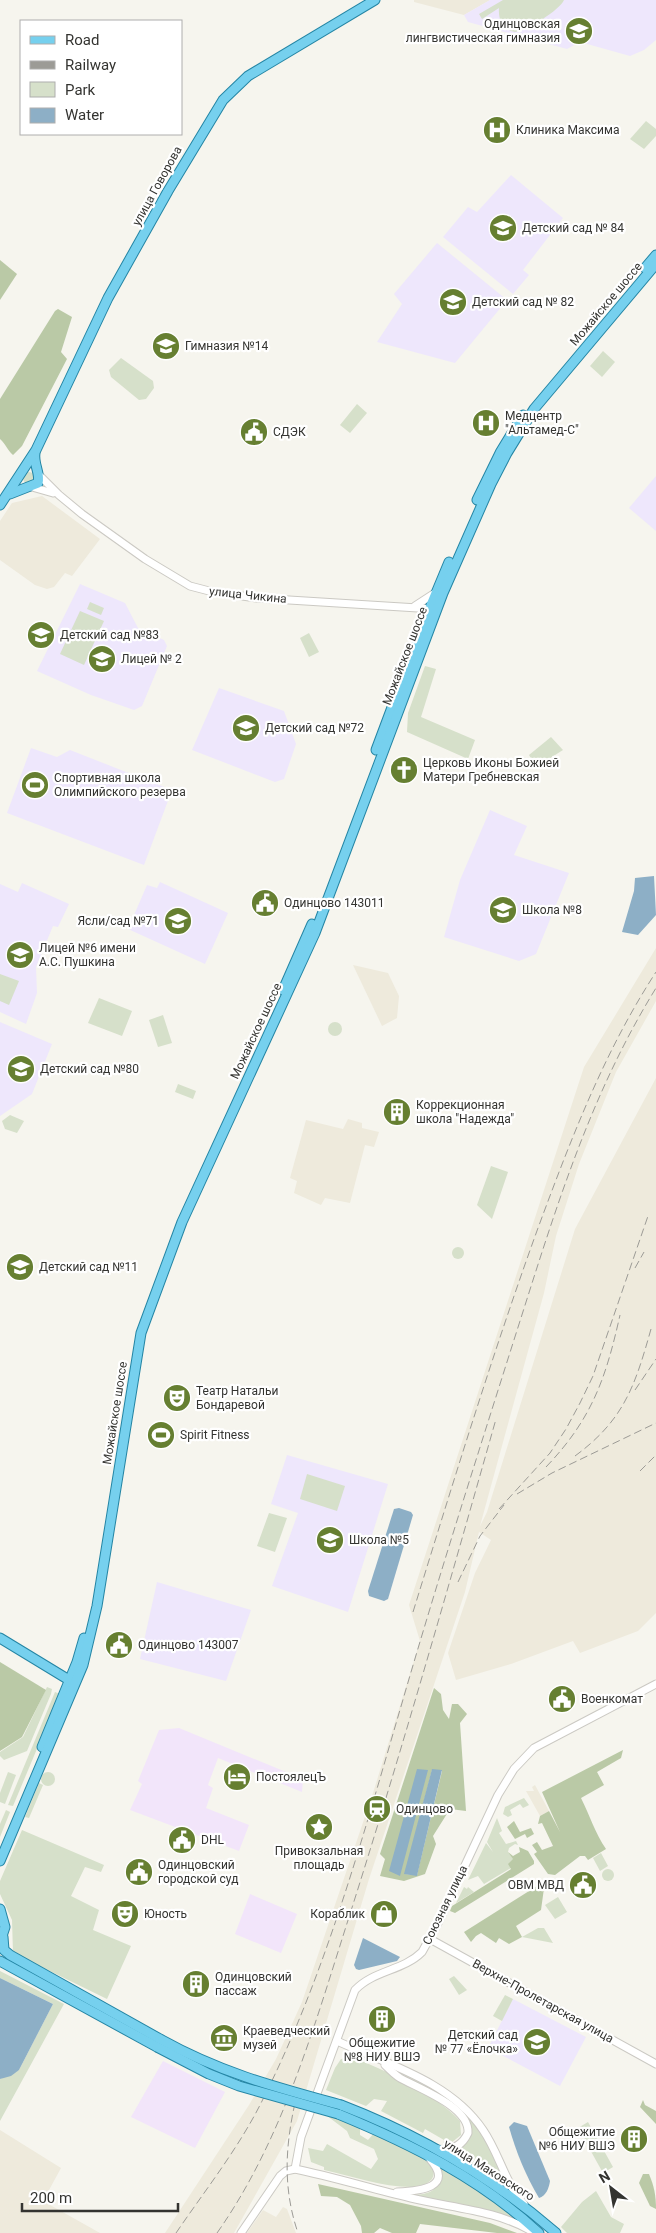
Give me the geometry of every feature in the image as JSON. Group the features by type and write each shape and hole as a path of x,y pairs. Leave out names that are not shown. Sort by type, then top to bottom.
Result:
{"main road":[{"name":"улица Говорова","path":"3,501 36,450 108,298 168,190 226,96 248,76 375,0"},
{"name":"Можайское шоссе","path":"433,609 438,590 486,480 519,421 552,378 656,255"},
{"name":"Можайское шоссе","path":"0,1862 72,1682 84,1641 92,1605 131,1356 145,1303 193,1179 309,930 433,609 477,512 524,424 543,398 656,264"},
{"name":"улица Говорова","path":"3,501 18,489 30,488 38,483 34,461 36,450"},
{"path":"30,488 21,482 22,474 31,469 37,473"},
{"path":"0,1638 72,1682"},
{"name":"Можайское шоссе","path":"0,1847 72,1682"},
{"path":"0,1908 4,1926 1,1940 4,1950 159,2043"},
{"path":"0,1961 70,2000 159,2043 244,2078 340,2110 375,2118 428,2151"},
{"name":"улица Маковского","path":"428,2151 473,2171 529,2210 556,2233"},
{"name":"улица Маковского","path":"428,2151 489,2192 537,2233"}],"street":[{"name":"улица Чикина","path":"37,473 59,495 145,559 190,586 213,592 257,598 433,609"},
{"name":"улица Чикина","path":"30,488 46,489 59,495"},
{"path":"412,607 428,599 438,590"},
{"name":"Союзная улица","path":"295,2169 302,2137 356,1990 370,1978 409,1963 422,1952 498,1795 514,1769 534,1748 656,1684"},
{"name":"Верхне-Пролетарская улица","path":"430,1938 656,2064"},
{"path":"337,2041 426,2081 448,2094 466,2109 487,2135 516,2194 529,2210"},
{"path":"382,2062 398,2077 448,2104 465,2120 468,2133 460,2145 450,2150 428,2151 437,2169 438,2179 434,2184 424,2191 389,2192"},
{"path":"241,2233 273,2184 286,2171 295,2169 504,2218 537,2233"}],"shaded area":[{"path":"414,0 490,0 464,15 414,2"},
{"name":"Одинцовская лингвистическая гимназия","path":"490,0 656,0 656,40 644,50 630,56 580,42 567,49 468,22 464,15"},
{"name":"Детский сад № 84","path":"511,175 563,218 523,270 529,275 513,294 443,237 468,207 477,212"},
{"name":"Детский сад № 82","path":"437,243 507,300 455,363 377,342 402,304 394,294"},
{"path":"656,476 656,531 629,508"},
{"path":"42,496 100,539 72,576 65,573 54,587 47,589 35,585 0,560 0,521 12,503"},
{"name":"Лицей № 2","path":"80,584 125,603 138,628 164,640 167,646 142,706 134,710 91,695 37,671"},
{"name":"Детский сад №72","path":"219,688 284,711 296,744 284,779 275,782 192,750"},
{"path":"31,748 57,757 70,750 172,790 144,865 7,813"},
{"name":"Школа №8","path":"490,810 527,826 514,855 569,873 536,954 519,961 444,937 460,880"},
{"name":"Ясли/сад №71","path":"160,882 228,913 205,964 128,929 147,885 157,888"},
{"name":"Лицей №6 имени А.С. Пушкина","path":"22,883 69,904 58,927 53,926 36,967 37,993 26,1024 0,1012 0,884 18,892"},
{"path":"656,948 656,1001 616,1072 579,1164 556,1236 544,1293 480,1526 487,1512 575,1229 656,1078 656,1613 638,1631 580,1653 573,1641 511,1664 456,1680 448,1653 475,1573 491,1540 479,1532 465,1592 369,1879 297,2121 234,2233 165,2233 249,2105 276,2059 302,2002 373,1793 420,1641 409,1605 584,1067"},
{"path":"353,965 388,973 399,996 397,1018 382,1026"},
{"name":"Детский сад №80","path":"0,1022 52,1044 32,1094 0,1116"},
{"path":"348,1119 362,1123 362,1128 379,1132 374,1147 365,1145 350,1203 325,1198 321,1205 294,1193 297,1181 290,1178 306,1120 343,1129"},
{"name":"Школа №5","path":"287,1455 388,1484 348,1612 272,1586 298,1513 271,1504"},
{"path":"157,1582 251,1610 226,1681 140,1659"},
{"path":"179,1728 303,1779 302,1792 218,1758 208,1785 213,1788 206,1808 249,1825 239,1851 130,1810 142,1784 138,1781 159,1730"},
{"path":"535,1785 549,1811 540,1816 526,1791 534,1791 532,1787"},
{"path":"250,1894 297,1914 281,1953 235,1934"},
{"name":"Детский сад № 77 «Ёлочка»","path":"513,1999 586,2037 560,2086 488,2048"},
{"path":"163,2061 225,2092 195,2148 131,2117"},
{"path":"0,2130 61,2168 43,2201 100,2233 0,2233"},
{"path":"283,2207 287,2209 296,2233 247,2233 263,2210 276,2217"}],"green space":[{"path":"503,0 564,0 556,9 542,19 527,28 515,32 507,29 502,23 499,16 499,8 482,19 479,14"},
{"path":"646,121 656,129 656,136 644,149 630,139"},
{"path":"0,260 17,274 0,300"},
{"path":"58,309 72,317 61,352 67,359 22,446 13,455 0,439 0,399"},
{"path":"603,351 615,362 602,377 590,366"},
{"path":"121,358 153,381 154,388 146,399 139,400 111,377 109,370"},
{"path":"357,404 367,413 350,433 340,425"},
{"path":"27,472 31,472 35,478 31,484 27,484 23,480 23,476"},
{"path":"90,602 104,608 101,615 87,609"},
{"path":"80,611 104,621 84,665 60,654"},
{"path":"309,633 319,652 309,657 300,638"},
{"path":"425,666 436,669 421,717 475,740 468,759 407,732 408,713"},
{"path":"551,737 563,750 536,767 529,755"},
{"path":"0,974 19,981 9,1005 0,1001"},
{"path":"99,998 132,1011 122,1036 88,1023"},
{"path":"163,1015 172,1043 158,1047 149,1020"},
{"path":"335,1022 340,1024 342,1029 340,1034 335,1036 330,1034 328,1029 330,1024"},
{"path":"178,1084 196,1091 193,1099 175,1092"},
{"path":"10,1115 24,1121 17,1133 5,1129 2,1121"},
{"path":"491,1166 508,1172 492,1219 477,1205"},
{"path":"458,1247 464,1253 458,1259 452,1253"},
{"path":"307,1474 345,1486 337,1511 300,1499"},
{"path":"269,1513 287,1518 275,1552 257,1546"},
{"path":"0,1662 46,1690 22,1737 0,1751"},
{"path":"47,1687 52,1689 51,1694 27,1751 4,1760 0,1756 0,1752 23,1737"},
{"path":"434,1688 441,1694 443,1710 449,1719 452,1704 458,1704 467,1714 460,1723 466,1811 450,1809 433,1836 436,1844 425,1874 404,1881 380,1876 385,1859 380,1854","holes":["432,1770 442,1771 417,1875 405,1874"]},
{"path":"55,1692 60,1694 13,1806 8,1805"},
{"path":"623,1750 621,1758 597,1772 604,1785 581,1798 606,1849 588,1860 585,1856 580,1856 555,1875 548,1874 534,1854 537,1852 532,1845 537,1842 542,1850 553,1846 542,1823 538,1824 540,1816 549,1811 560,1832 542,1792"},
{"path":"8,1772 16,1775 5,1804 0,1802 0,1793"},
{"path":"48,1772 53,1774 55,1779 53,1784 48,1786 43,1784 41,1779 43,1774"},
{"path":"39,1783 43,1785 29,1818 25,1817"},
{"path":"524,1798 529,1805 523,1808 520,1804 510,1810 512,1815 508,1817 503,1814 505,1807"},
{"path":"6,1810 10,1812 0,1837 0,1824"},
{"path":"497,1818 502,1831 499,1833 506,1844 516,1841 518,1845 515,1844 509,1848 508,1852 514,1859 511,1868 484,1884 478,1876 468,1880 486,1843 493,1852 487,1842"},
{"path":"514,1821 520,1832 531,1828 534,1834 527,1838 525,1834 515,1839 507,1827"},
{"path":"22,1830 104,1865 101,1872 85,1867 71,1896 99,1910 93,1930 131,1946 107,1999 13,1953 12,1920 0,1894 0,1881"},
{"path":"519,1847 528,1851 534,1864 455,1913 450,1911 452,1906 511,1869 508,1864 513,1859 508,1852 513,1856 520,1852"},
{"path":"601,1853 608,1866 600,1871 593,1858"},
{"path":"606,1869 610,1869 614,1875 610,1881 606,1881 602,1877 602,1873"},
{"path":"545,1881 541,1910 516,1926 522,1937 509,1944 499,1938 496,1943 481,1933 471,1942 464,1932"},
{"path":"464,1887 467,1889 468,1887 474,1892 456,1903"},
{"path":"558,1897 567,1912 555,1919 545,1905"},
{"path":"538,1928 544,1928 553,1943 522,1937"},
{"path":"0,1971 64,2004 0,2121 0,2079 19,2070 53,2004 0,1978"},
{"path":"454,1976 467,1990 459,1995 449,1979"},
{"path":"505,1995 513,1999 502,2021 493,2016"},
{"path":"350,2057 393,2075 424,2092 450,2111 460,2121 461,2135 451,2143 443,2143 444,2140 425,2129 423,2133 381,2111 387,2101 374,2099 366,2106 326,2090 341,2059"},
{"path":"398,2072 450,2100 471,2119 489,2146 511,2191 449,2153 464,2143 468,2121 400,2076"},
{"path":"643,2100 645,2105 656,2111 656,2124 640,2107"},
{"path":"322,2112 360,2125 360,2135 368,2140 375,2132 413,2151 430,2165 434,2172 432,2179 428,2183 419,2186 400,2187 324,2170 324,2167 311,2162 308,2148 323,2151 327,2144 371,2169 378,2159 374,2149 350,2138 347,2131"},
{"path":"588,2122 613,2167 603,2173 578,2128"},
{"path":"439,2165 445,2167 531,2227 408,2195 424,2194 434,2189 438,2180"},
{"path":"643,2174 649,2174 651,2178 656,2209 650,2206 639,2183"},
{"path":"318,2184 490,2223 517,2233 497,2233 420,2224 416,2233 392,2233 380,2228 374,2233 362,2233 361,2226 350,2205 337,2197 321,2196"},
{"path":"596,2191 611,2217 624,2224 620,2233 567,2233 561,2227 582,2202"}],"water":[{"path":"654,876 656,915 638,935 622,932 634,891 635,878"},
{"path":"399,1508 411,1512 413,1515 388,1599 384,1601 369,1596 368,1591 394,1509"},
{"path":"417,1769 428,1770 400,1876 389,1871"},
{"path":"432,1769 442,1770 417,1876 404,1874"},
{"path":"363,1938 400,1957 397,1961 359,1970 356,1969 354,1965"},
{"path":"0,1978 53,2004 19,2070 11,2076 0,2079"},
{"path":"514,2122 527,2126 550,2181 547,2191 539,2198 518,2155 509,2127"}],"railway":[{"path":"413,1612 489,1371 550,1195 576,1129 620,1033 656,972"},
{"path":"176,2233 234,2150 255,2115 286,2050 325,1953 358,1853 442,1568 558,1205 591,1117 610,1073 656,988"},
{"path":"499,1509 550,1453 580,1403 593,1376 648,1216"},
{"path":"635,1268 644,1252"},
{"path":"546,1467 575,1432 595,1397 609,1359 620,1315"},
{"path":"575,1456 592,1443 605,1429 625,1400 633,1385 651,1329"},
{"path":"635,1390 656,1359"},
{"path":"217,2233 241,2196 261,2158 296,2079 388,1791 496,1419"},
{"path":"517,1494 552,1473 656,1423"},
{"path":"640,1471 656,1455"},
{"path":"458,1582 480,1536 504,1505"},
{"path":"295,2103 289,2136 287,2168 290,2200 298,2233"}],"place":[{"name":"Одинцовская лингвистическая гимназия","path":"579,31"},
{"name":"Клиника Максима","path":"497,130"},
{"name":"Детский сад № 84","path":"503,228"},
{"name":"Детский сад № 82","path":"453,302"},
{"name":"Гимназия №14","path":"166,346"},
{"name":"Медцентр \"Альтамед-С\"","path":"486,423"},
{"name":"СДЭК","path":"254,432"},
{"name":"Детский сад №83","path":"41,635"},
{"name":"Лицей № 2","path":"102,659"},
{"name":"Детский сад №72","path":"246,728"},
{"name":"Церковь Иконы Божией Матери Гребневская","path":"404,770"},
{"name":"Спортивная школа Олимпийского резерва","path":"35,785"},
{"name":"Одинцово 143011","path":"265,903"},
{"name":"Школа №8","path":"503,910"},
{"name":"Ясли/сад №71","path":"178,921"},
{"name":"Лицей №6 имени А.С. Пушкина","path":"20,955"},
{"name":"Детский сад №80","path":"21,1069"},
{"name":"Коррекционная школа \"Надежда\"","path":"397,1112"},
{"name":"Детский сад №11","path":"20,1267"},
{"name":"Театр Натальи Бондаревой","path":"177,1398"},
{"name":"Spirit Fitness","path":"161,1435"},
{"name":"Школа №5","path":"330,1540"},
{"name":"Одинцово 143007","path":"119,1645"},
{"name":"Военкомат","path":"562,1699"},
{"name":"ПостоялецЪ","path":"237,1777"},
{"name":"Одинцово","path":"377,1809"},
{"name":"Привокзальная площадь","path":"319,1827"},
{"name":"DHL","path":"182,1840"},
{"name":"Одинцовский городской суд","path":"139,1872"},
{"name":"ОВМ МВД","path":"583,1885"},
{"name":"Юность","path":"125,1914"},
{"name":"Кораблик","path":"384,1914"},
{"name":"Одинцовский пассаж","path":"196,1984"},
{"name":"Общежитие №8 НИУ ВШЭ","path":"382,2019"},
{"name":"Краеведческий музей","path":"224,2038"},
{"name":"Детский сад № 77 «Ёлочка»","path":"537,2042"},
{"name":"Общежитие №6 НИУ ВШЭ","path":"634,2139"}]}
